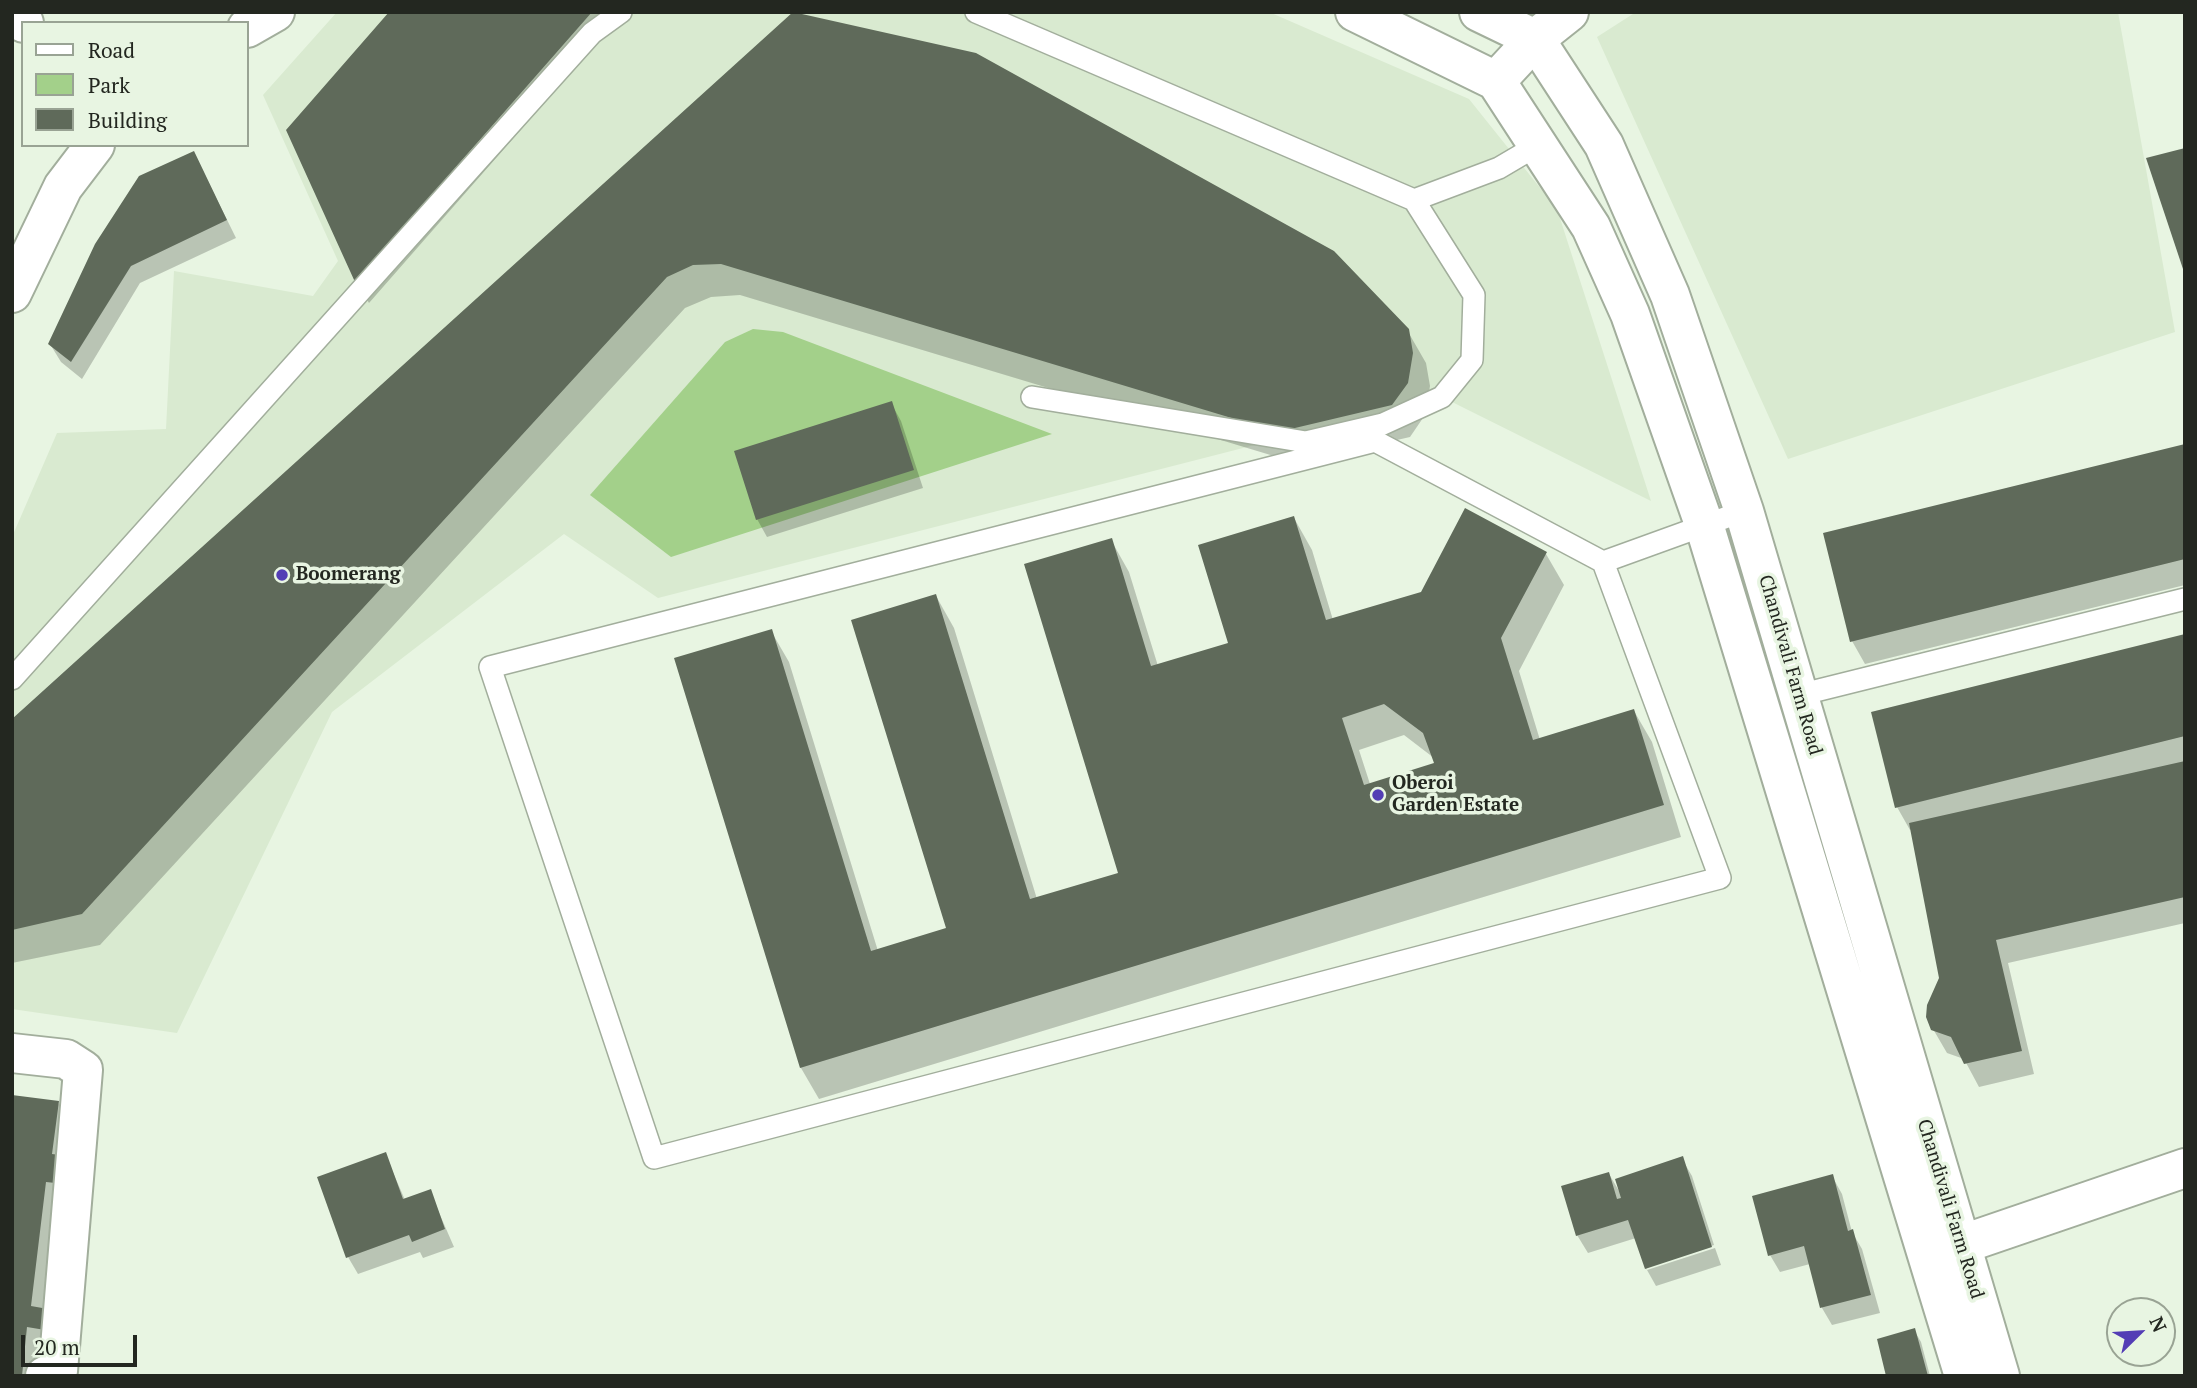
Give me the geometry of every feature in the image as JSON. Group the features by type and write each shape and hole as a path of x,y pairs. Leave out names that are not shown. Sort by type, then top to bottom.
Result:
{"street":[{"path":"248,27 275,12"},
{"path":"1355,12 1496,81 1591,227 1630,314 1704,524 1942,1249 1964,1376"},
{"path":"1479,12 1535,39"},
{"path":"1496,81 1535,39 1569,12"},
{"name":"Chandivali Farm Road","path":"1535,39 1604,145 1670,295 1744,511 1799,695 1942,1249 2000,1376"},
{"path":"12,293 63,187 93,147"},
{"path":"12,1053 66,1059 83,1070 58,1371 45,1376"},
{"path":"1942,1249 2185,1168"}],"lane":[{"path":"12,679 592,33 621,12"},
{"path":"976,12 1413,200 1474,295 1472,360 1442,397 1383,425 1306,442 1032,397"},
{"path":"1413,200 1499,168 1538,145"},
{"path":"1604,562 1720,878 654,1158 490,667 1375,441 1604,562 1744,511"},
{"path":"1799,695 2185,599"}],"shaded area":[{"path":"337,12 1269,12 1469,99 1557,209 1651,501 1442,397 658,598 564,534 332,712 177,1033 12,1009 12,537 57,433 166,429 174,271 313,296 338,261 263,95"},
{"path":"1636,12 2118,12 2175,332 1788,459 1597,37"}],"green space":[{"path":"753,329 783,332 1052,434 671,557 590,495 725,342"}],"building":[{"path":"389,12 592,12 355,282 286,130"},
{"name":"Boomerang","path":"793,12 976,53 1334,251 1409,329 1413,353 1408,383 1392,405 1278,432 721,264 693,265 667,277 82,914 12,930 12,719"},
{"path":"2185,148 2185,272 2184,272 2146,158"},
{"path":"194,151 227,220 131,266 71,362 48,344 95,244 139,176"},
{"path":"892,401 914,470 756,520 734,451"},
{"path":"2185,444 2185,559 1850,642 1823,533"},
{"name":"Oberoi Garden Estate","path":"1465,508 1547,552 1501,638 1533,740 1634,709 1664,805 800,1068 674,658 772,629 871,951 946,928 851,620 936,594 1030,899 1118,873 1024,564 1112,538 1151,666 1228,643 1198,545 1294,516 1326,620 1421,592","holes":["1384,704 1423,733 1434,763 1364,785 1342,718"]},
{"path":"2185,634 2185,736 1895,808 1871,712"},
{"path":"2185,761 2185,897 1996,940 2022,1051 1964,1064 1951,1037 1931,1030 1926,1017 1927,1005 1939,978 1909,823"},
{"path":"12,1095 59,1101 52,1154 68,1156 65,1184 46,1182 31,1306 48,1309 45,1330 27,1327 22,1376 12,1376"},
{"path":"386,1152 403,1199 431,1189 445,1229 412,1242 409,1235 346,1258 317,1177"},
{"path":"1683,1156 1712,1247 1645,1269 1628,1220 1576,1236 1561,1186 1609,1172 1617,1199 1621,1198 1615,1179"},
{"path":"1833,1174 1848,1231 1853,1229 1871,1295 1820,1308 1804,1246 1768,1256 1752,1196"},
{"path":"1915,1328 1928,1376 1886,1376 1877,1339"}],"place":[{"name":"Boomerang","path":"282,575"},
{"name":"Oberoi Garden Estate","path":"1378,795"}]}
